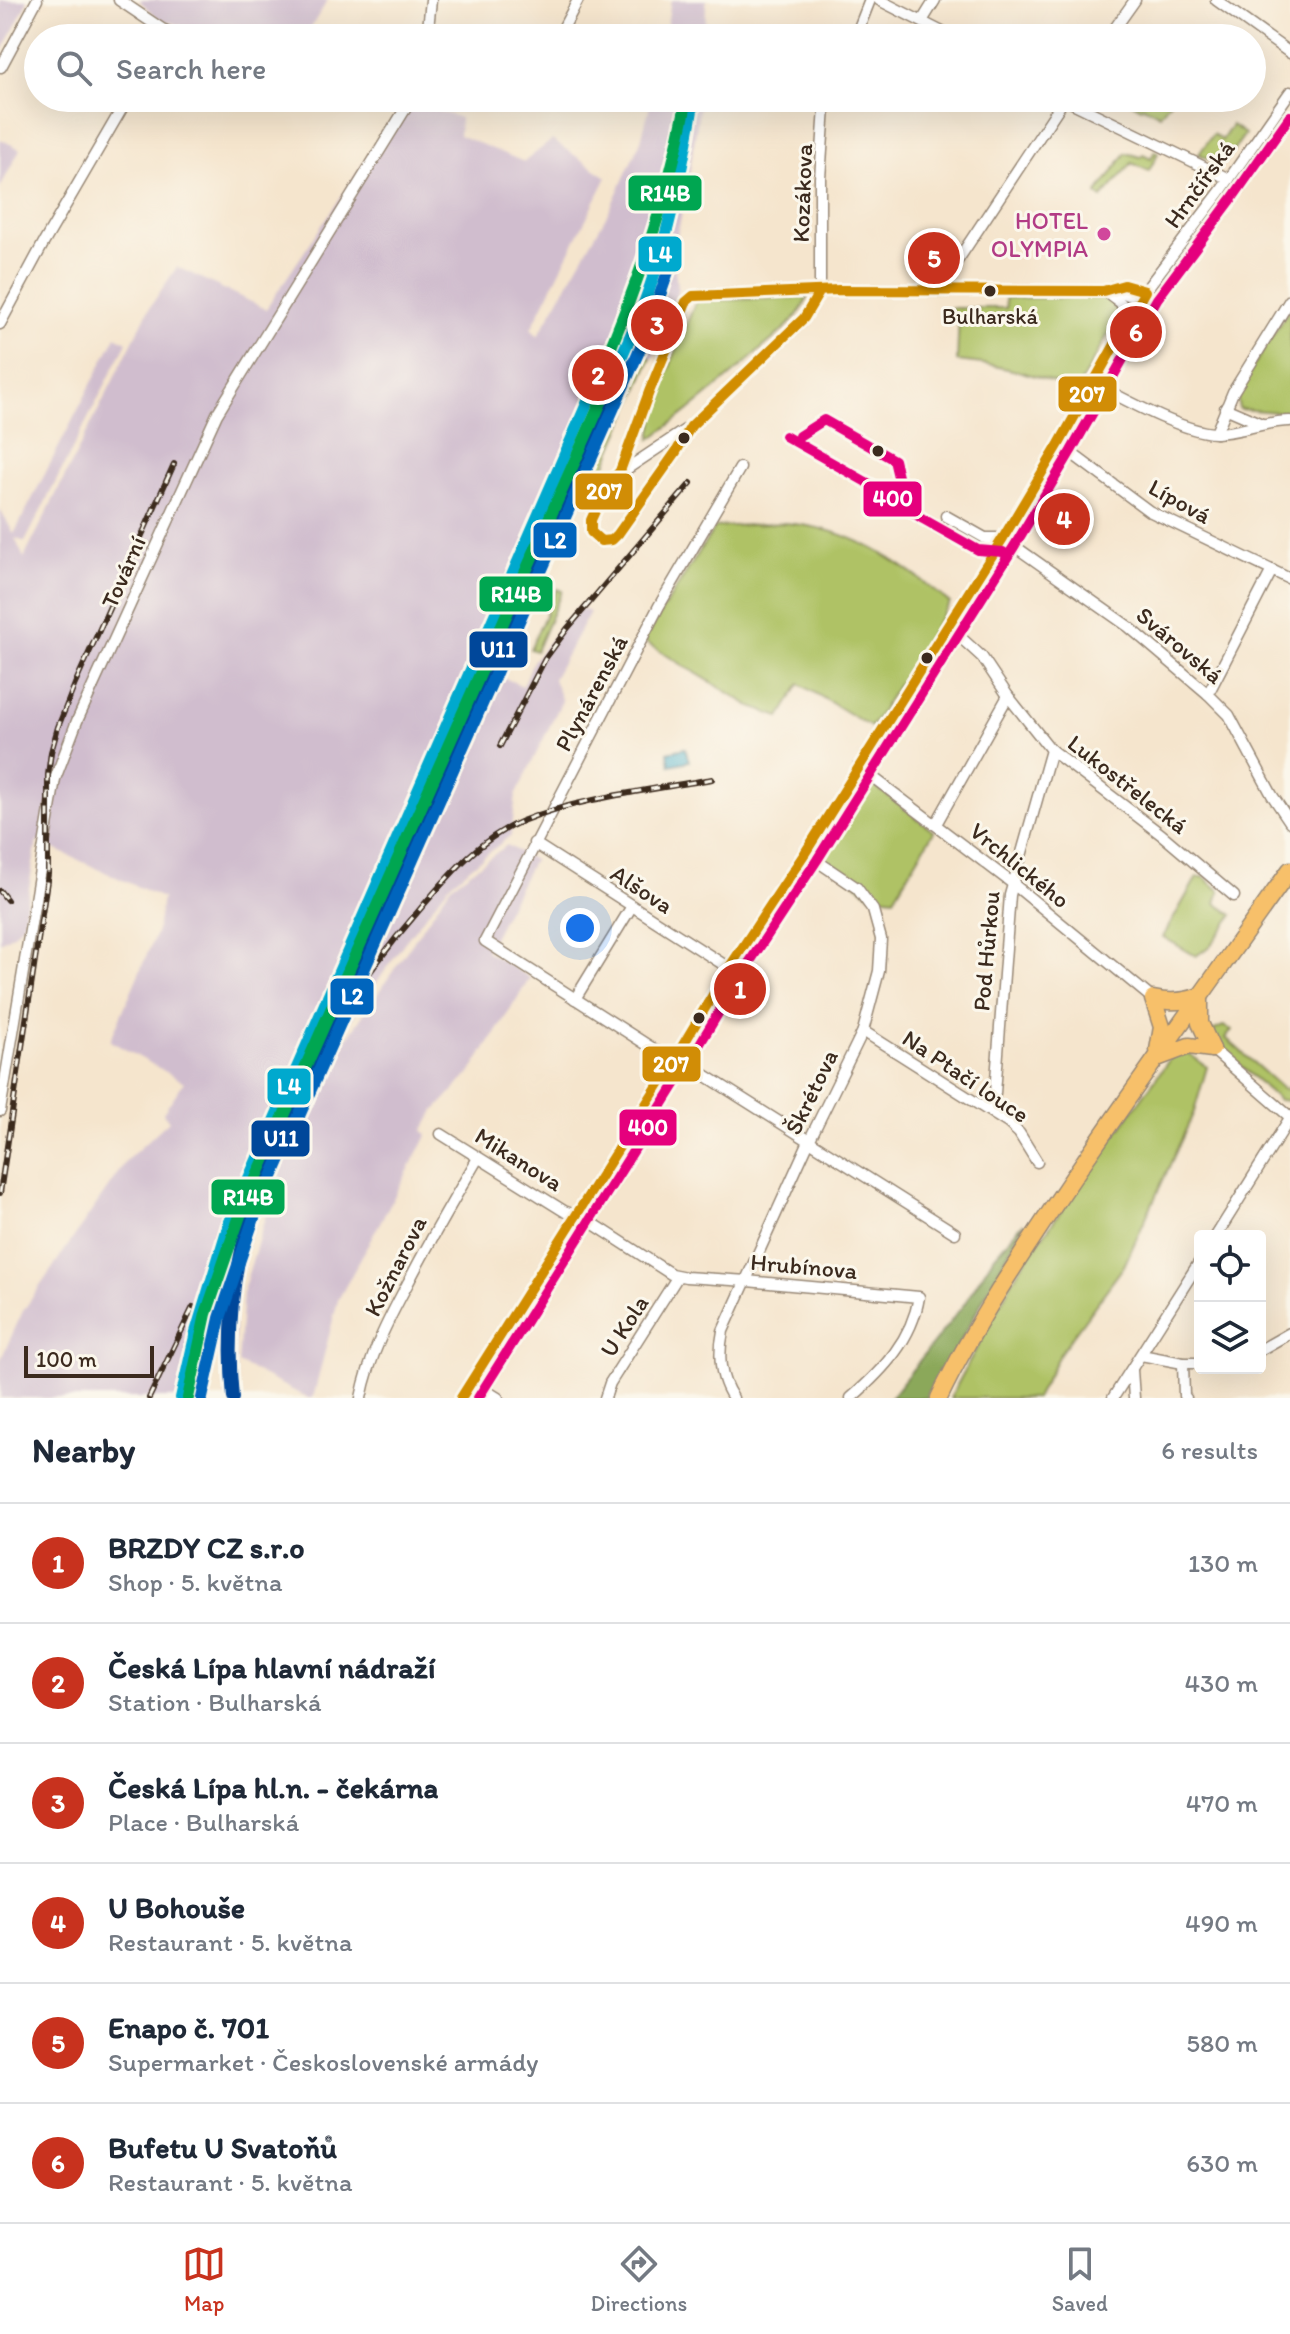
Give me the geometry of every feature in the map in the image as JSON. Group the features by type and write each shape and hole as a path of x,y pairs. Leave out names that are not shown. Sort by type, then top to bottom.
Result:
{"main road":[{"path":"939,1398 1014,1264 1290,870"},
{"path":"1153,999 1184,1002 1201,996"},
{"path":"1201,996 1200,1023 1212,1049"},
{"path":"1153,999 1162,1027 1156,1059"},
{"path":"1156,1059 1189,1046 1212,1049"}],"street":[{"path":"24,24 37,0"},
{"path":"119,0 151,24"},
{"path":"428,24 431,0"},
{"path":"565,24 578,0"},
{"path":"861,24 870,0"},
{"path":"879,0 928,24"},
{"path":"922,21 935,0"},
{"path":"1118,24 1135,0"},
{"path":"1216,0 1250,24"},
{"path":"1,67 24,24"},
{"path":"1266,36 1290,53"},
{"name":"Hrnčířská","path":"461,1398 729,968 1003,538 1142,295 1290,92"},
{"path":"0,324 120,112"},
{"name":"Tovární","path":"0,1111 55,779 77,721 217,414 403,112"},
{"name":"Kozákova","path":"820,291 820,178 825,112"},
{"path":"938,290 1055,112"},
{"path":"1093,112 1229,179"},
{"path":"620,471 686,302 693,296 938,290 1103,291 1142,295"},
{"path":"691,426 618,534 612,540 601,541 591,532 591,520 606,487 620,471 691,426 804,318 820,291"},
{"path":"1103,291 1121,303 1127,321"},
{"path":"1216,433 1233,392 1290,300"},
{"path":"1093,383 1158,415 1216,433 1290,421"},
{"path":"1225,408 1263,424"},
{"name":"Lípová","path":"1059,444 1149,511 1290,579"},
{"name":"Plynárenská","path":"575,999 485,941 659,606 740,468"},
{"name":"Svárovská","path":"946,516 985,538 1003,538 1129,627 1208,694 1229,715 1290,822"},
{"path":"1208,694 1272,570"},
{"name":"Lukostřelecká","path":"948,626 982,657 1051,750 1162,835 1234,896"},
{"path":"936,824 1008,696"},
{"name":"Pod Hůrkou","path":"991,1111 1012,883 1051,750"},
{"name":"Vrchlického","path":"858,766 1012,883 1153,999"},
{"name":"Alšova","path":"534,843 729,968"},
{"name":"Škrétova","path":"733,1398 721,1369 723,1331 809,1141 863,1031 879,971 881,939 873,910 857,888 805,853"},
{"path":"632,906 575,999 663,1055 686,1063 955,1233"},
{"name":"Na Ptačí louce","path":"863,1031 1015,1129 1037,1162"},
{"path":"1212,1049 1290,1117 1220,1230"},
{"name":"Mikanova","path":"441,1134 564,1211 577,1216"},
{"name":"Kožnarova","path":"361,1398 366,1373 387,1322 438,1224 478,1158"},
{"name":"Hrubínova","path":"577,1216 678,1276 919,1297 915,1319 902,1342 875,1376 851,1398"},
{"path":"1113,1398 1194,1271"},
{"name":"U Kola","path":"605,1398 610,1383 678,1276"},
{"path":"1266,1347 1290,1333"},
{"path":"1141,1355 1194,1363"},
{"path":"1183,1363 1186,1398"},
{"path":"1132,1370 1134,1398"},
{"path":"472,1382 498,1398"}],"shaded area":[{"path":"0,0 28,0 0,57"},
{"path":"139,0 328,0 313,24 176,24 159,19"},
{"path":"671,0 706,0 705,24 667,24"},
{"path":"398,112 441,112 460,118 459,135 524,162 552,140 607,177 531,329 538,336 609,211 641,140 648,112 699,112 673,254 678,292 674,308 652,359 637,353 490,672 523,686 533,661 577,607 590,612 553,679 562,701 516,795 511,835 450,884 404,943 338,1039 311,1085 285,1141 252,1222 239,1279 235,1347 239,1398 226,1397 222,1348 225,1281 212,1316 195,1398 0,1398 0,1361 23,1311 127,1160 169,1121 163,1113 184,1082 110,1041 157,931 162,898 37,841 23,923 15,933 0,942 0,509 14,534 116,336 127,342 25,542 15,538 24,558 150,307 177,267 266,309"},
{"path":"0,139 20,149 0,188"},
{"path":"507,845 533,860 486,951 530,978 471,1072 434,1112 423,1131 428,1134 338,1300 313,1398 308,1398 238,1363 243,1291 273,1191 314,1087 451,886"}],"green space":[{"path":"1232,125 1245,134 1225,162 1217,163 1199,154 1213,134 1222,140"},
{"path":"1155,151 1158,153 1149,171 1132,163 1102,198 1097,194 1126,153 1151,158"},
{"path":"808,297 793,321 779,334 651,439 657,399 696,301"},
{"path":"1005,298 1106,298 1115,302 1119,315 1076,391 1018,371 957,361 959,315 951,315 951,308 1006,308"},
{"path":"1290,307 1290,413 1239,409 1235,396"},
{"path":"637,352 651,358 589,504 573,496"},
{"path":"785,523 810,526 854,539 912,573 950,603 871,727 800,684 780,717 754,708 643,641 715,527"},
{"path":"557,589 562,591 536,651 530,649"},
{"path":"871,783 934,831 894,898 871,895 825,860 818,850 857,785"},
{"path":"1197,877 1204,877 1220,891 1216,903 1233,915 1211,945 1196,956 1163,937"},
{"path":"1223,1026 1232,1030 1226,1038 1284,1090 1290,1086 1290,1101 1279,1100 1214,1042 1208,1033"},
{"path":"1181,1048 1207,1067 1194,1112 1124,1266 1060,1353 1036,1398 950,1398 1018,1271 1169,1060"},
{"path":"1023,1223 930,1398 890,1398 965,1303 992,1259"}],"water":[{"path":"685,748 689,761 670,765 668,752"}],"railway":[{"path":"0,1193 48,874 48,775 51,752 75,684 174,464"},
{"path":"500,746 545,659 691,483"},
{"path":"346,974 422,779"},
{"path":"315,1057 351,999 392,944 454,870 492,837 522,821 567,806 712,779"},
{"path":"0,891 7,900"},
{"path":"149,1398 193,1307"}],"transit line":[{"name":"R14B","path":"590,397 647,250 670,175 684,112"},
{"name":"L4","path":"601,402 654,276 680,175 691,112"},
{"name":"400","path":"478,1398 741,975 1015,545 1157,299 1290,116"},
{"name":"L2","path":"202,1398 220,1318 255,1215 647,333 674,254"},
{"name":"207","path":"461,1398 729,968 1003,538 1145,291 1124,285 1103,291 839,290 693,296 686,302 620,471 606,487 591,520 591,532 601,541 612,540 618,534 691,426 804,318 820,291"},
{"name":"L4","path":"181,1398 196,1332 229,1224 590,397"},
{"name":"R14B","path":"188,1398 206,1314 242,1210 601,402"},
{"name":"U11","path":"233,1398 231,1321 237,1271 255,1196 607,405"},
{"name":"400","path":"799,436 824,420 894,460 904,502"},
{"name":"400","path":"785,436 978,550 1003,552"}],"place":[{"name":"HOTEL OLYMPIA","path":"1104,234"},
{"name":"Enapo č. 701","path":"934,258"},
{"name":"Bulharská","path":"990,291"},
{"name":"Česká Lípa hl.n. - čekárna","path":"657,325"},
{"name":"Bufetu U Svatoňů","path":"1136,332"},
{"name":"Česká Lípa hlavní nádraží","path":"598,375"},
{"name":"U Bohouše","path":"1064,519"},
{"name":"BRZDY CZ s.r.o","path":"740,989"}]}
